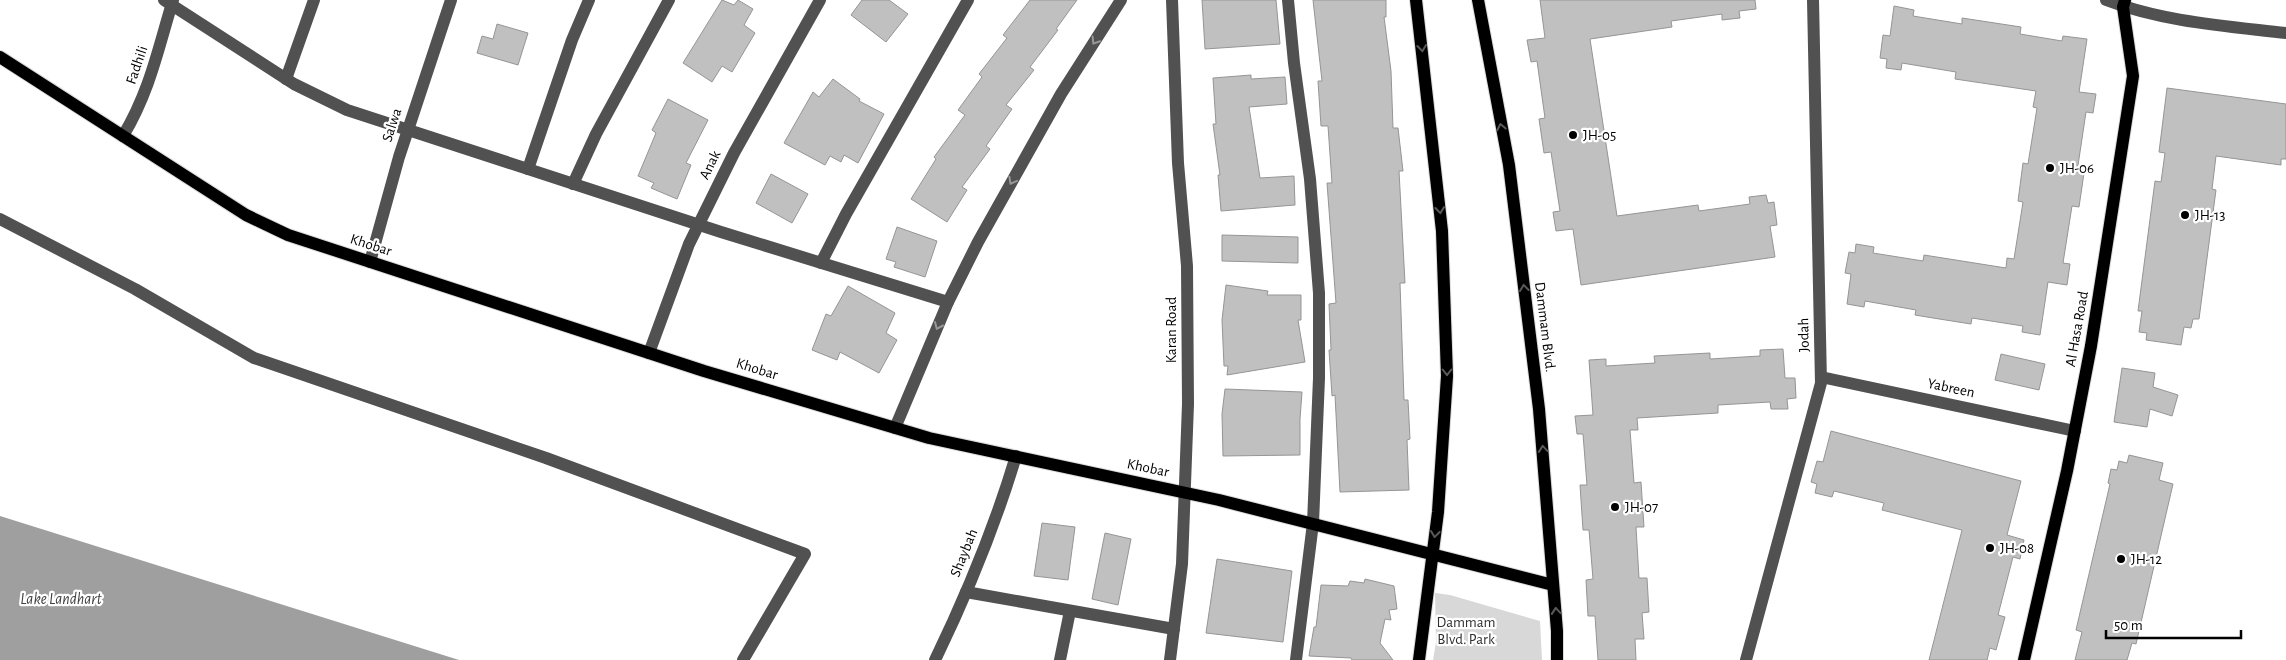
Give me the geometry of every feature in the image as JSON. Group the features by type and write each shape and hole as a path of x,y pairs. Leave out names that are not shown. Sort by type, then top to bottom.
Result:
{"main road":[{"path":"1416,0 1442,231 1447,366 1438,512 1419,660"},
{"name":"Dammam Blvd.","path":"1478,0 1509,165 1539,409 1554,585 1557,660"},
{"name":"Al Hasa Road","path":"2024,660 2075,431 2091,346 2133,76 2124,3"},
{"name":"Khobar","path":"0,57 246,215 288,235 649,353 929,438 1185,492 1554,585"}],"street":[{"path":"286,79 314,0"},
{"name":"Salwa","path":"370,262 408,131 451,0"},
{"path":"528,170 572,40 589,0"},
{"path":"573,184 600,126 669,0"},
{"name":"Anak","path":"649,353 683,260 699,225 734,153 820,0"},
{"path":"821,263 846,214 968,0"},
{"path":"895,428 948,302 978,242 1037,137 1121,0"},
{"name":"Karan Road","path":"1170,660 1182,564 1188,404 1187,266 1178,163 1172,0"},
{"path":"1288,0 1294,63 1310,179 1319,293 1319,378 1313,523 1296,660"},
{"name":"Jodah","path":"1746,660 1821,383 1813,0"},
{"path":"2106,0 2124,3 2188,22 2286,33"},
{"path":"169,2 286,79 347,110 699,225 948,302"},
{"name":"Fadhili","path":"123,136 138,110 157,59 169,2"},
{"path":"0,219 134,289 254,358 546,458 805,554 744,660"},
{"name":"Yabreen","path":"1821,377 2075,431"},
{"name":"Shaybah","path":"935,660 966,592 1003,500 1016,456"},
{"path":"966,592 1174,629"},
{"path":"1060,660 1070,612"}],"green space":[{"name":"Dammam Blvd. Park","path":"1435,593 1450,595 1540,621 1542,660 1433,660 1436,642"}],"water":[{"name":"Lake Landhart","path":"0,516 459,660 0,660"}],"building":[{"path":"722,0 734,5 738,0 753,9 744,25 755,33 732,72 722,66 712,82 683,63"},
{"path":"862,0 889,0 908,14 886,42 851,15"},
{"path":"1030,0 1077,0 1056,29 1058,30 1030,67 1034,70 1006,105 1012,109 986,146 990,149 962,187 967,190 947,222 911,199 936,159 934,157 965,115 958,110 982,77 979,74 1007,38 1003,35"},
{"path":"1202,0 1276,0 1280,44 1205,49"},
{"path":"1313,0 1386,0 1386,17 1384,17 1391,71 1393,128 1398,128 1403,171 1399,171 1405,283 1400,283 1404,400 1408,400 1410,439 1407,440 1409,490 1340,492 1335,395 1332,396 1329,350 1331,350 1329,304 1336,303 1327,183 1332,183 1328,126 1321,126 1318,81 1322,81"},
{"name":"JH-05","path":"1540,0 1755,0 1756,9 1739,11 1740,18 1722,20 1722,14 1671,21 1672,27 1590,39 1617,216 1698,205 1699,211 1750,204 1749,197 1766,195 1768,203 1774,202 1777,225 1770,226 1775,257 1581,285 1573,229 1556,231 1553,212 1560,211 1551,152 1544,153 1539,119 1545,118 1537,61 1531,62 1527,40 1545,38"},
{"name":"JH-06","path":"1894,6 1914,10 1913,16 1962,24 1962,18 2021,27 2020,34 2062,41 2063,36 2087,39 2079,92 2096,94 2093,113 2086,112 2077,172 2084,173 2079,207 2072,206 2063,263 2070,264 2067,285 2048,282 2040,335 2022,332 2023,326 1972,318 1971,324 1933,318 1915,315 1916,310 1865,301 1864,307 1847,304 1851,274 1845,273 1849,252 1855,253 1856,244 1874,247 1873,253 1923,261 1924,255 2006,268 2007,258 2014,259 2023,202 2018,201 2023,163 2028,164 2037,108 2033,107 2036,91 1955,79 1956,72 1902,63 1901,70 1886,68 1887,59 1880,58 1883,35 1890,36"},
{"path":"497,24 528,33 518,65 477,53 482,36 493,39"},
{"path":"1251,75 1251,79 1285,77 1287,104 1249,107 1260,178 1294,176 1295,205 1221,211 1218,175 1220,175 1213,124 1216,124 1213,78"},
{"path":"833,79 860,99 859,101 884,114 858,163 844,155 841,162 830,156 825,165 784,143 813,92 819,97"},
{"name":"JH-13","path":"2167,88 2286,104 2286,159 2281,159 2281,165 2216,156 2212,189 2216,190 2199,319 2193,319 2191,328 2184,327 2181,345 2146,340 2147,333 2139,332 2142,311 2138,311 2155,181 2161,182 2165,153 2159,152"},
{"path":"668,99 708,120 686,163 691,165 677,199 651,188 654,183 638,176 656,133 652,130"},
{"path":"771,174 808,194 792,223 756,203"},
{"path":"897,227 937,241 925,277 894,267 896,262 886,259"},
{"path":"1222,235 1298,237 1298,263 1222,261"},
{"path":"1226,285 1268,291 1267,295 1301,295 1301,320 1298,320 1305,362 1227,375 1228,366 1224,366 1222,320"},
{"path":"848,286 895,313 886,333 897,340 879,373 840,352 837,360 812,350 826,314 831,316"},
{"name":"JH-07","path":"1783,349 1785,378 1795,378 1796,398 1787,399 1788,409 1771,409 1770,402 1718,405 1718,413 1637,418 1638,430 1630,430 1634,483 1641,482 1644,527 1636,527 1639,578 1647,578 1649,612 1642,613 1644,639 1635,639 1636,660 1598,660 1595,616 1588,616 1586,580 1593,579 1589,530 1583,530 1580,485 1587,485 1583,434 1577,434 1575,416 1593,415 1589,360 1606,359 1606,366 1655,363 1654,356 1710,353 1710,359 1760,356 1760,350"},
{"path":"2001,354 2045,364 2039,390 1995,380"},
{"path":"2122,368 2155,373 2153,387 2178,395 2172,416 2150,409 2147,427 2114,422"},
{"path":"1225,389 1302,392 1300,455 1223,456 1222,414"},
{"name":"JH-08","path":"1831,431 2021,481 2007,535 2024,540 2020,559 2013,557 1998,615 2005,617 1996,650 1990,648 1987,660 1929,660 1962,530 1882,510 1884,503 1834,491 1832,497 1815,493 1817,484 1811,482 1817,461 1823,462"},
{"name":"JH-12","path":"2129,455 2163,463 2159,480 2173,484 2136,644 2132,643 2127,660 2075,660 2082,632 2076,630 2110,484 2108,483 2111,469 2117,470 2119,461 2127,463"},
{"path":"1042,523 1075,527 1068,580 1034,576"},
{"path":"1105,533 1131,539 1118,605 1092,599"},
{"path":"1217,559 1292,571 1283,642 1206,633"},
{"path":"1365,579 1394,586 1397,609 1389,610 1391,620 1385,619 1380,643 1393,660 1352,660 1351,658 1309,656 1314,627 1316,627 1321,585 1348,586 1350,581 1364,583"}],"place":[{"name":"JH-05","path":"1573,135"},
{"name":"JH-06","path":"2050,168"},
{"name":"JH-13","path":"2185,215"},
{"name":"JH-07","path":"1615,507"},
{"name":"JH-08","path":"1990,548"},
{"name":"JH-12","path":"2121,559"}]}
